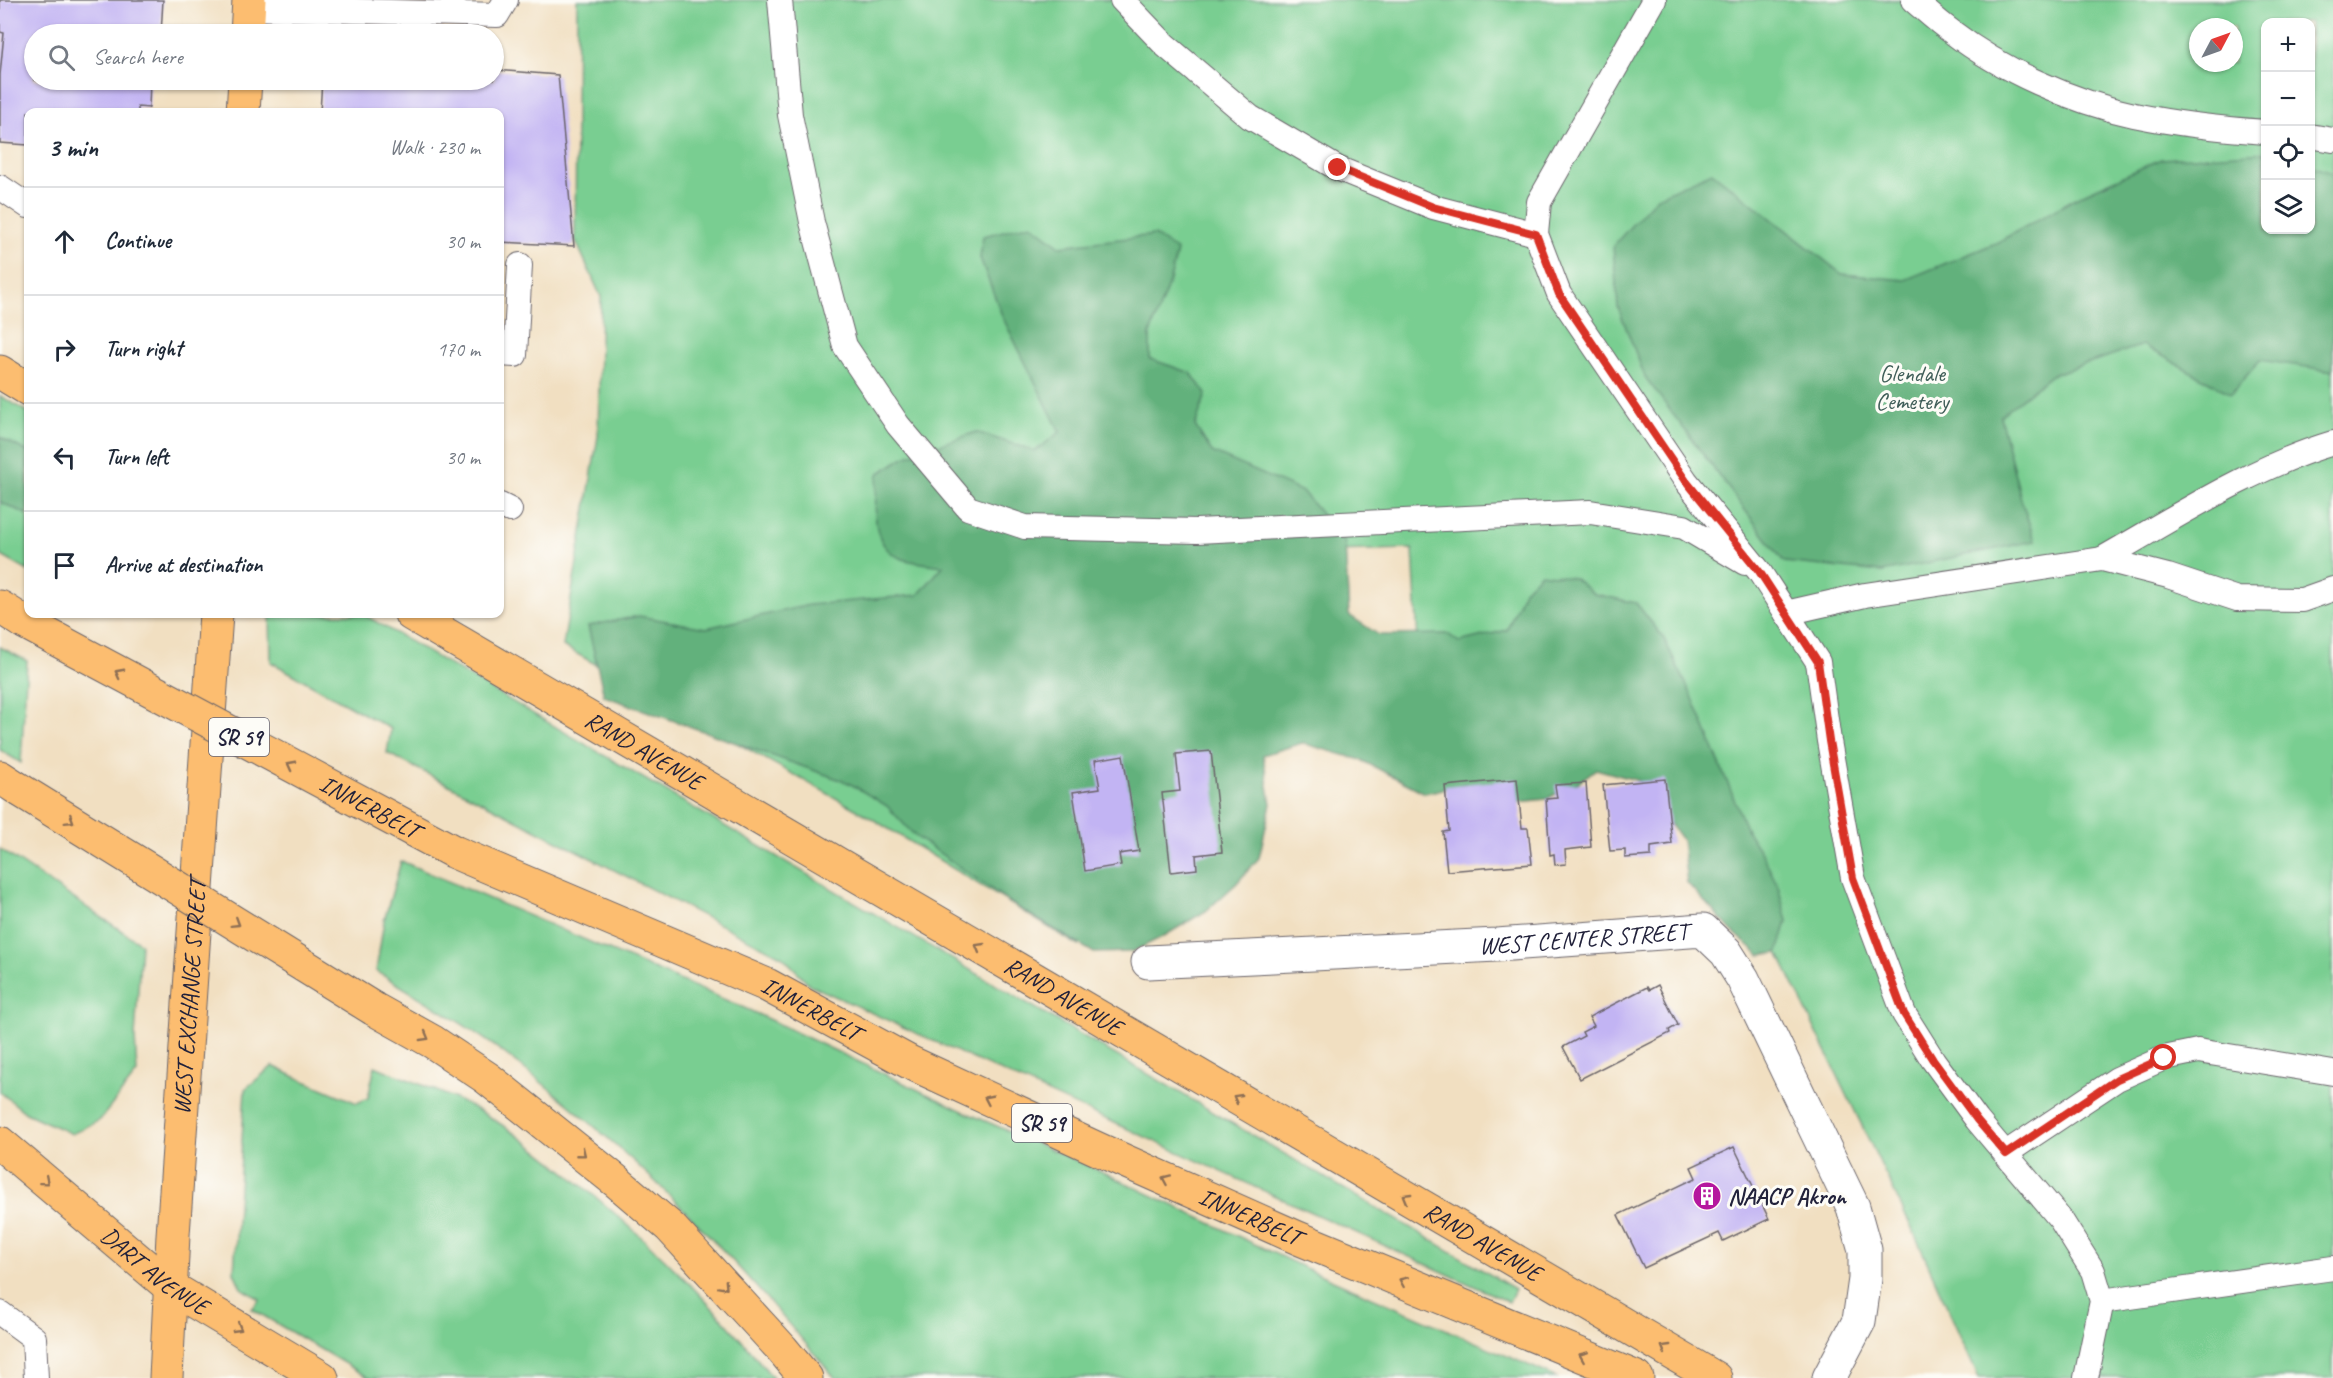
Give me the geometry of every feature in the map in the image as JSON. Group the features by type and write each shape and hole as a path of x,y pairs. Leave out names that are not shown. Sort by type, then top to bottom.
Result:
{"main road":[{"path":"243,108 244,90"},
{"path":"0,372 24,387"},
{"name":"INNERBELT","path":"12,615 454,852 767,985 909,1062 1102,1151 1298,1238 1637,1378"},
{"name":"WEST EXCHANGE STREET","path":"166,1378 170,1287 216,618"},
{"name":"RAND AVENUE","path":"418,618 1715,1378"},
{"path":"10,784 374,1009 433,1042 487,1078 670,1227 782,1348 806,1378"},
{"name":"DART AVENUE","path":"0,1143 170,1287 322,1378"}],"street":[{"name":"WEST CENTER STREET","path":"1148,962 1497,945 1703,930 1726,952 1743,979 1853,1207 1862,1239 1865,1250 1865,1279 1858,1321 1829,1378"}],"lane":[{"path":"248,14 497,15 506,0"},
{"path":"780,0 790,115 812,222 845,346 898,425 968,508 1025,527 1197,531 1590,512 1684,526 1759,571"},
{"path":"1122,0 1165,45 1250,117 1338,168 1433,207 1536,234"},
{"path":"1654,0 1539,202 1536,234 1559,294 1686,481 1759,571 1818,662 1853,878 1904,1014 1933,1060 1977,1120 2061,1220 2093,1270 2102,1301 2086,1378"},
{"path":"1913,0 1952,33 1999,62 2047,86 2133,115 2225,129 2261,132"},
{"path":"2315,137 2333,140"},
{"path":"0,187 24,203"},
{"path":"504,354 515,355 520,265"},
{"path":"1786,613 1865,595 2102,559 2203,502 2299,453 2333,442"},
{"path":"2102,559 2168,576 2237,599 2302,600 2333,589"},
{"path":"2006,1154 2117,1079 2164,1058 2198,1051 2333,1073"},
{"path":"2102,1301 2333,1268"},
{"path":"0,1313 34,1338 36,1378"}],"green space":[{"name":"Glendale Cemetery","path":"577,0 2333,0 2333,1378 1979,1378 1915,1235 1636,660 1419,662 1413,549 1025,558 1048,749 1079,946 866,815 563,646 598,436 601,297 575,239"},
{"path":"2261,152 2261,234 2315,234 2315,167 2333,173 2333,371 2260,360 2231,394 2143,345 2051,375 2000,416 2021,499 2035,541 1882,572 1784,562 1645,377 1618,307 1613,246 1657,197 1712,172 1842,274 1905,280 1998,242 2083,194 2161,159"},
{"path":"1031,224 1060,246 1154,235 1177,251 1170,280 1150,334 1150,359 1191,373 1206,394 1195,426 1212,452 1303,492 1345,543 1349,615 1379,635 1448,634 1459,642 1507,630 1524,590 1541,573 1574,578 1594,594 1636,603 1663,637 1692,696 1748,833 1778,886 1787,921 1778,953 1760,955 1731,930 1687,883 1682,840 1639,781 1596,769 1576,784 1546,799 1511,803 1465,784 1425,793 1361,760 1302,743 1263,755 1271,804 1259,858 1236,884 1206,911 1132,952 1094,953 1017,907 915,836 887,806 849,783 604,696 588,626 639,616 706,628 809,605 918,595 943,566 906,560 893,554 885,546 876,524 878,474 904,457 976,432 1035,451 1060,432 1003,318 980,258 983,236"},
{"path":"0,396 24,410 24,569 0,555"},
{"path":"0,437 24,450 24,513 0,502"},
{"path":"270,618 370,618 1515,1289 1509,1302 810,985 783,957 387,753 391,729 271,662"},
{"path":"0,647 27,661 21,763 0,750"},
{"path":"0,849 141,944 135,1037 137,1073 100,1120 72,1134 26,1113 0,1092"},
{"path":"401,861 749,1010 967,1113 1107,1174 1303,1267 1558,1378 835,1378 712,1238 608,1138 500,1050 376,971 384,921"},
{"path":"273,1066 357,1103 368,1098 375,1066 457,1100 494,1119 569,1175 651,1246 702,1297 773,1378 369,1378 252,1309 260,1299 241,1288 234,1272 245,1089"}],"building":[{"path":"0,0 163,0 162,24 24,24 24,90 150,90 149,108 24,108 24,145 0,143 0,75 4,33 0,32"},
{"path":"504,71 558,75 574,246 504,242 504,108 320,108 321,90 504,90"},
{"path":"1211,751 1222,852 1196,855 1197,869 1171,872 1162,793 1180,791 1176,754"},
{"path":"1123,755 1139,851 1119,854 1121,865 1085,871 1073,792 1100,788 1095,760"},
{"path":"1517,779 1522,828 1528,828 1532,864 1447,871 1443,832 1449,831 1445,786"},
{"path":"1665,779 1672,844 1651,847 1651,856 1625,858 1625,850 1610,851 1603,785"},
{"path":"1586,783 1591,847 1565,850 1566,864 1555,865 1554,854 1550,855 1546,799 1557,798 1555,785"},
{"path":"1658,985 1678,1025 1669,1030 1670,1033 1580,1079 1563,1047 1584,1036 1582,1032 1594,1026 1589,1017 1647,987 1649,990"},
{"name":"NAACP Akron","path":"1734,1147 1769,1219 1723,1241 1719,1233 1644,1268 1618,1215 1696,1178 1691,1167"}],"place":[{"name":"NAACP Akron","path":"1707,1196"}],"route":[{"path":"1338,168 1433,207 1536,234 1559,294 1686,481 1759,571 1818,662 1853,878 1904,1014 1933,1060 1977,1120 2006,1154 2117,1079 2164,1058"}]}
